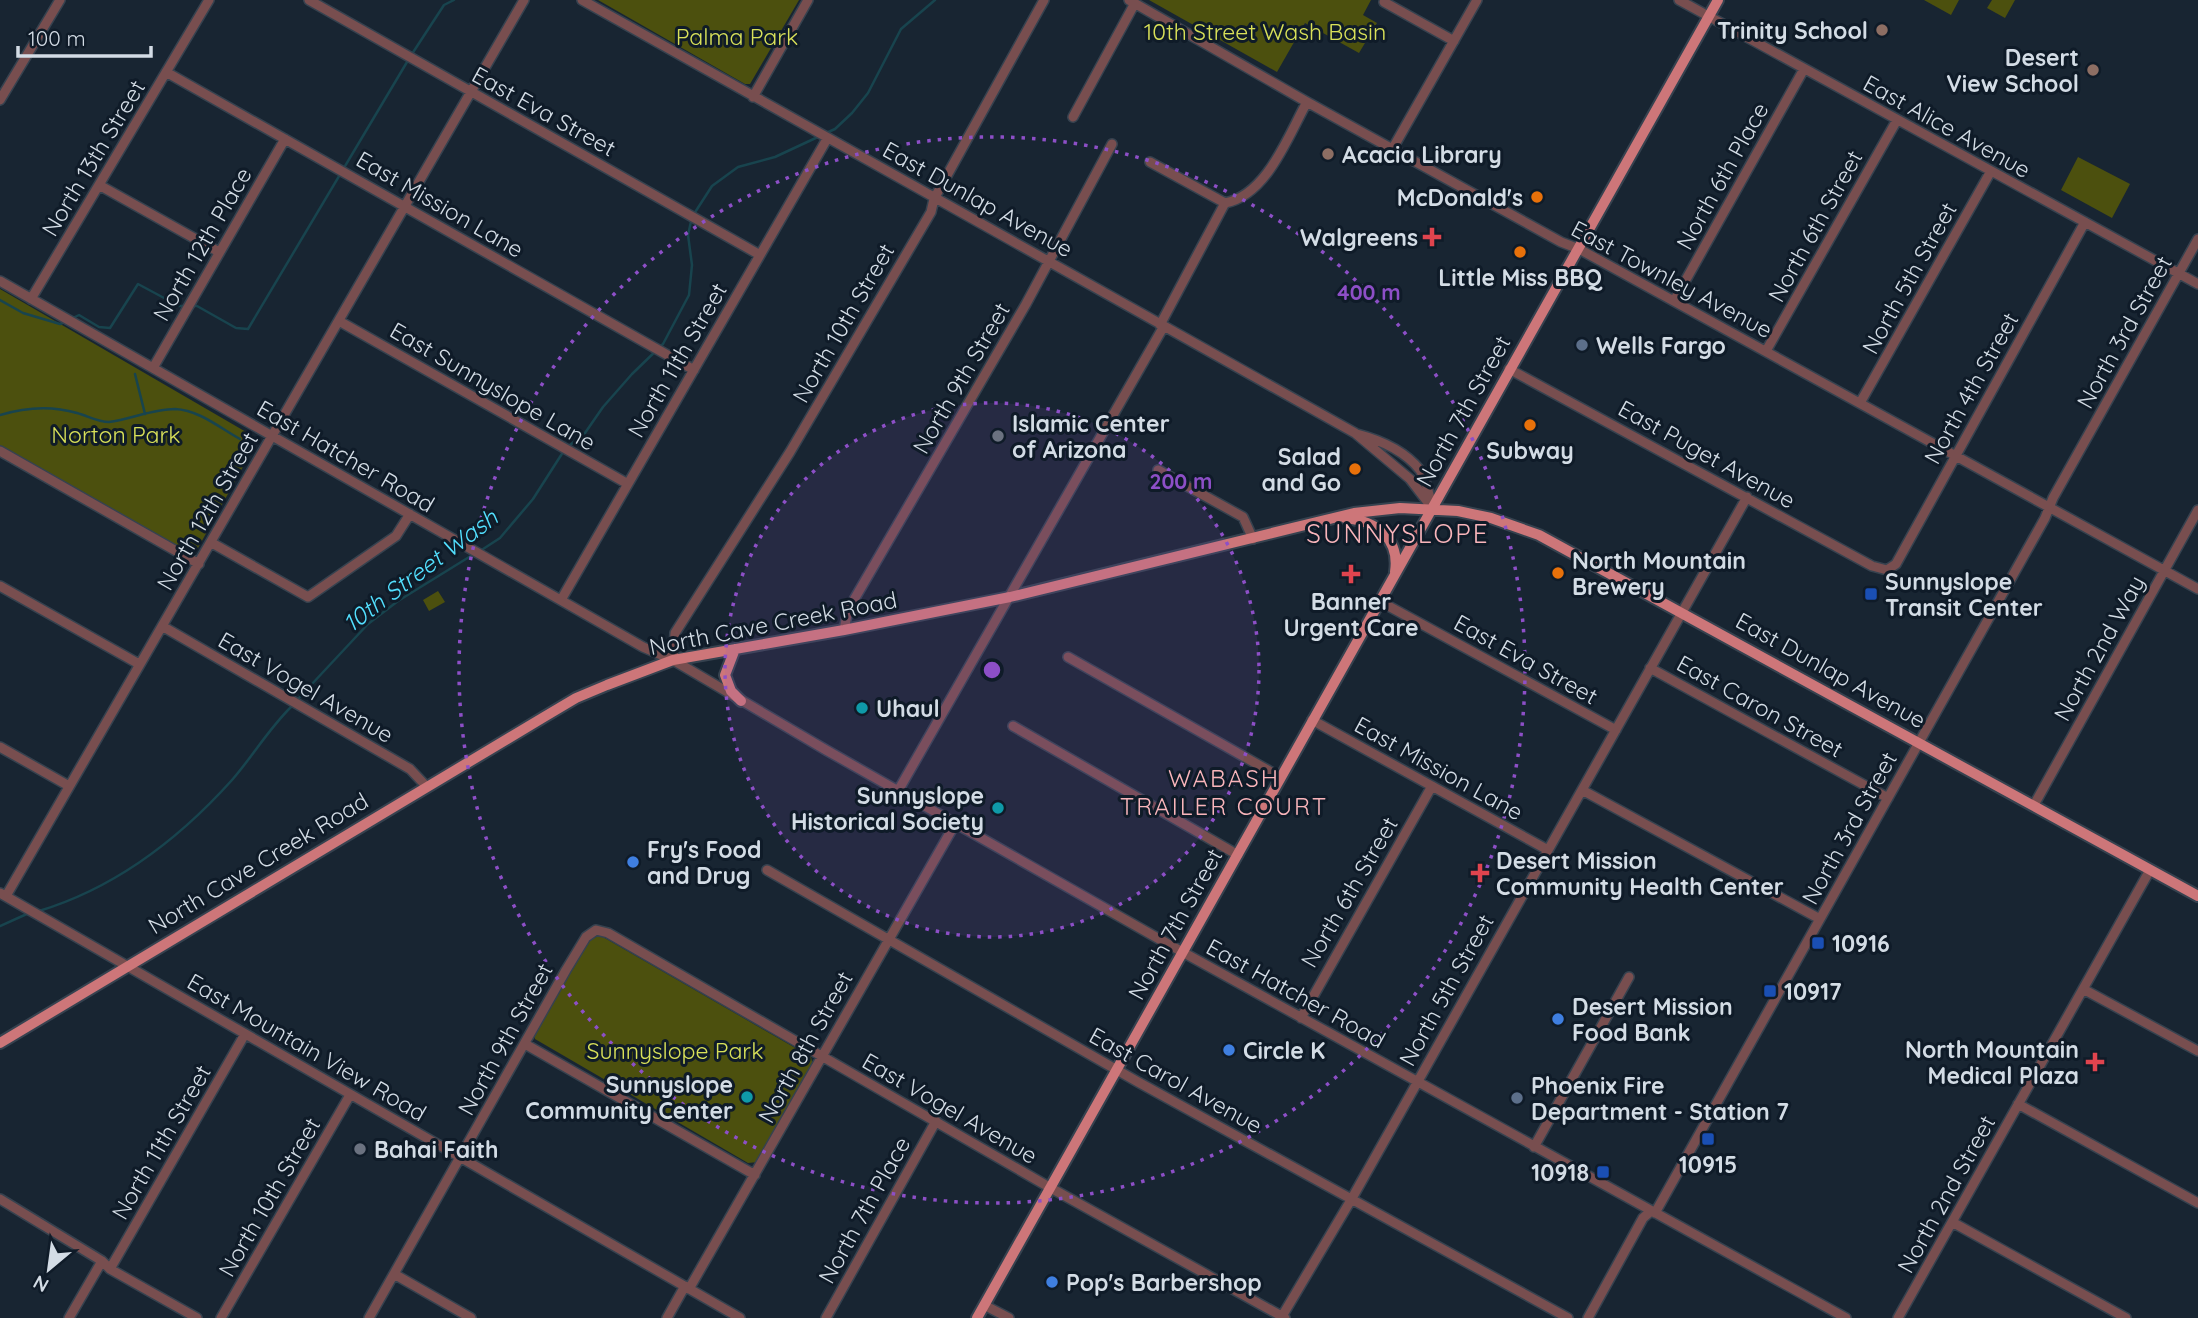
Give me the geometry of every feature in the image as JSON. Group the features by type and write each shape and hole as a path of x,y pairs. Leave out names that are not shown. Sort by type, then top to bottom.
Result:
{"main road":[{"name":"North 7th Street","path":"977,1318 1718,0"},
{"name":"North Cave Creek Road","path":"0,1043 576,698 673,660 845,630 1010,597 1336,517 1377,510 1433,509"},
{"name":"East Dunlap Avenue","path":"1433,509 1484,516 1539,535 2198,896"},
{"path":"1336,517 1366,523 1382,530 1390,538 1396,562 1394,579"},
{"path":"735,649 725,675 731,691 741,701"}],"street":[{"path":"0,100 60,0"},
{"name":"North 13th Street","path":"31,299 209,0"},
{"name":"East Eva Street","path":"309,0 760,255"},
{"name":"North 12th Street","path":"3,894 212,543 524,0"},
{"name":"East Dunlap Avenue","path":"582,0 1355,433 1410,479 1433,509"},
{"path":"753,97 808,0"},
{"name":"North 10th Street","path":"673,660 676,633 790,452 931,212 934,199 1044,0"},
{"path":"1394,148 1477,0"},
{"name":"East Alice Avenue","path":"1679,0 2198,284"},
{"path":"1073,117 1132,2"},
{"name":"East Townley Avenue","path":"1132,2 1561,242 1579,248 2198,589"},
{"path":"1384,2 1454,41"},
{"name":"North 6th Place","path":"1674,301 1804,69"},
{"name":"East Mission Lane","path":"166,72 694,370"},
{"path":"1150,162 1226,203 1236,201 1256,188 1274,162 1307,102"},
{"name":"North 6th Street","path":"1766,351 1897,120"},
{"name":"North 12th Place","path":"153,368 285,139"},
{"name":"North 11th Street","path":"561,600 827,139"},
{"name":"North 9th Street","path":"845,630 848,610 1026,304 1112,144"},
{"name":"North 5th Street","path":"1860,403 1991,171"},
{"path":"99,185 219,252"},
{"path":"898,791 1162,326 1226,203"},
{"name":"North 4th Street","path":"1887,570 1896,564 2085,222"},
{"name":"North 3rd Street","path":"1588,1318 1643,1218 1653,1212 1820,919 2198,239"},
{"name":"East Hatcher Road","path":"0,281 643,647 673,660 1183,953 1653,1212 1833,1315 1846,1318"},
{"name":"East Sunnyslope Lane","path":"339,320 628,484"},
{"name":"East Puget Avenue","path":"1509,369 1872,566 1887,570"},
{"path":"0,451 199,564"},
{"path":"1158,470 1242,517 1253,539"},
{"name":"North 5th Street","path":"1283,1317 1746,497"},
{"name":"North 2nd Way","path":"2034,805 2198,509"},
{"path":"212,543 308,597 396,537 410,514"},
{"path":"0,586 139,664"},
{"name":"East Eva Street","path":"1381,602 1616,730"},
{"name":"East Vogel Avenue","path":"162,626 410,769 426,787"},
{"path":"1068,657 1280,777"},
{"name":"East Caron Street","path":"1650,668 1888,798"},
{"name":"East Mission Lane","path":"1312,720 1548,850"},
{"path":"1013,726 1238,855"},
{"path":"0,747 69,786"},
{"name":"North 6th Street","path":"1301,1018 1432,786"},
{"path":"1582,790 1820,919"},
{"name":"North 8th Street","path":"667,1318 755,1175 887,939 955,824"},
{"name":"East Carol Avenue","path":"767,870 1350,1200 1568,1318"},
{"name":"North 2nd Street","path":"1898,1318 2150,870"},
{"name":"East Mountain View Road","path":"3,894 740,1318"},
{"name":"North 9th Street","path":"369,1318 582,943 596,930"},
{"name":"East Vogel Avenue","path":"596,930 608,933 1049,1187 1283,1317"},
{"path":"1534,1147 1629,976"},
{"path":"2083,989 2198,1051"},
{"name":"North 11th Street","path":"110,1269 245,1034"},
{"path":"525,1044 755,1175"},
{"name":"North 10th Street","path":"221,1318 350,1094"},
{"path":"2018,1104 2198,1203"},
{"name":"North 7th Place","path":"826,1318 936,1121"},
{"path":"0,1199 102,1261 110,1269 197,1318"},
{"path":"1952,1222 2126,1318"},
{"path":"69,1318 102,1261"},
{"path":"394,1274 471,1318"},
{"path":"984,1305 1009,1318"}],"green space":[{"name":"Palma Park","path":"598,0 799,0 750,84 745,84"},
{"name":"10th Street Wash Basin","path":"1149,0 1371,0 1363,15 1377,23 1359,53 1305,23 1277,72"},
{"path":"1924,0 1959,0 1951,15"},
{"path":"1992,0 2015,0 2005,18 1987,8"},
{"path":"2078,157 2130,184 2112,218 2061,190"},
{"name":"Norton Park","path":"0,289 253,436 254,447 198,548 186,552 0,446"},
{"path":"438,591 445,602 429,611 423,600"},
{"name":"Sunnyslope Park","path":"603,937 811,1057 813,1066 758,1162 748,1163 535,1039 534,1034 590,940"}],"waterway":[{"path":"191,306 197,306 236,328 248,329 410,57 444,5 454,0"},
{"name":"10th Street Wash","path":"826,133 835,129 852,113 868,93 901,29 935,0"},
{"name":"10th Street Wash","path":"480,551 500,538 533,499 565,449 585,433 603,407 663,344 689,295 692,265 688,235 692,217 712,186 738,167 775,157 820,136"},
{"path":"71,319 79,315 99,327 110,328 138,284 179,306 184,306"},
{"path":"0,300 23,313 60,324 65,322"},
{"path":"135,374 145,414"},
{"path":"0,415 19,410 48,408 67,410 109,422 175,409 201,416 240,439"},
{"name":"10th Street Wash","path":"297,700 368,624 398,601 474,554"},
{"name":"10th Street Wash","path":"39,911 94,889 168,841 212,802 293,705"},
{"name":"10th Street Wash","path":"0,926 29,913"}],"place":[{"name":"Trinity School","path":"1882,30"},
{"name":"Desert View School","path":"2093,70"},
{"name":"Acacia Library","path":"1328,154"},
{"name":"McDonald's","path":"1537,197"},
{"name":"Walgreens","path":"1432,237"},
{"name":"Little Miss BBQ","path":"1520,252"},
{"name":"Wells Fargo","path":"1582,345"},
{"name":"Subway","path":"1530,425"},
{"name":"Islamic Center of Arizona","path":"998,436"},
{"name":"Salad and Go","path":"1355,469"},
{"name":"North Mountain Brewery","path":"1558,573"},
{"name":"Banner Urgent Care","path":"1351,574"},
{"name":"Sunnyslope Transit Center","path":"1871,594"},
{"name":"Uhaul","path":"862,708"},
{"name":"Sunnyslope Historical Society","path":"998,808"},
{"name":"Fry's Food and Drug","path":"633,862"},
{"name":"Desert Mission Community Health Center","path":"1480,873"},
{"name":"10916","path":"1818,943"},
{"name":"10917","path":"1770,991"},
{"name":"Desert Mission Food Bank","path":"1558,1019"},
{"name":"Circle K","path":"1229,1050"},
{"name":"North Mountain Medical Plaza","path":"2095,1062"},
{"name":"Sunnyslope Community Center","path":"747,1097"},
{"name":"Phoenix Fire Department - Station 7","path":"1517,1098"},
{"name":"10915","path":"1708,1139"},
{"name":"Bahai Faith","path":"360,1149"},
{"name":"10918","path":"1603,1172"},
{"name":"Pop's Barbershop","path":"1052,1282"}],"district":[{"name":"SUNNYSLOPE","path":"1398,533"},
{"name":"WABASH TRAILER COURT","path":"1224,792"}]}
